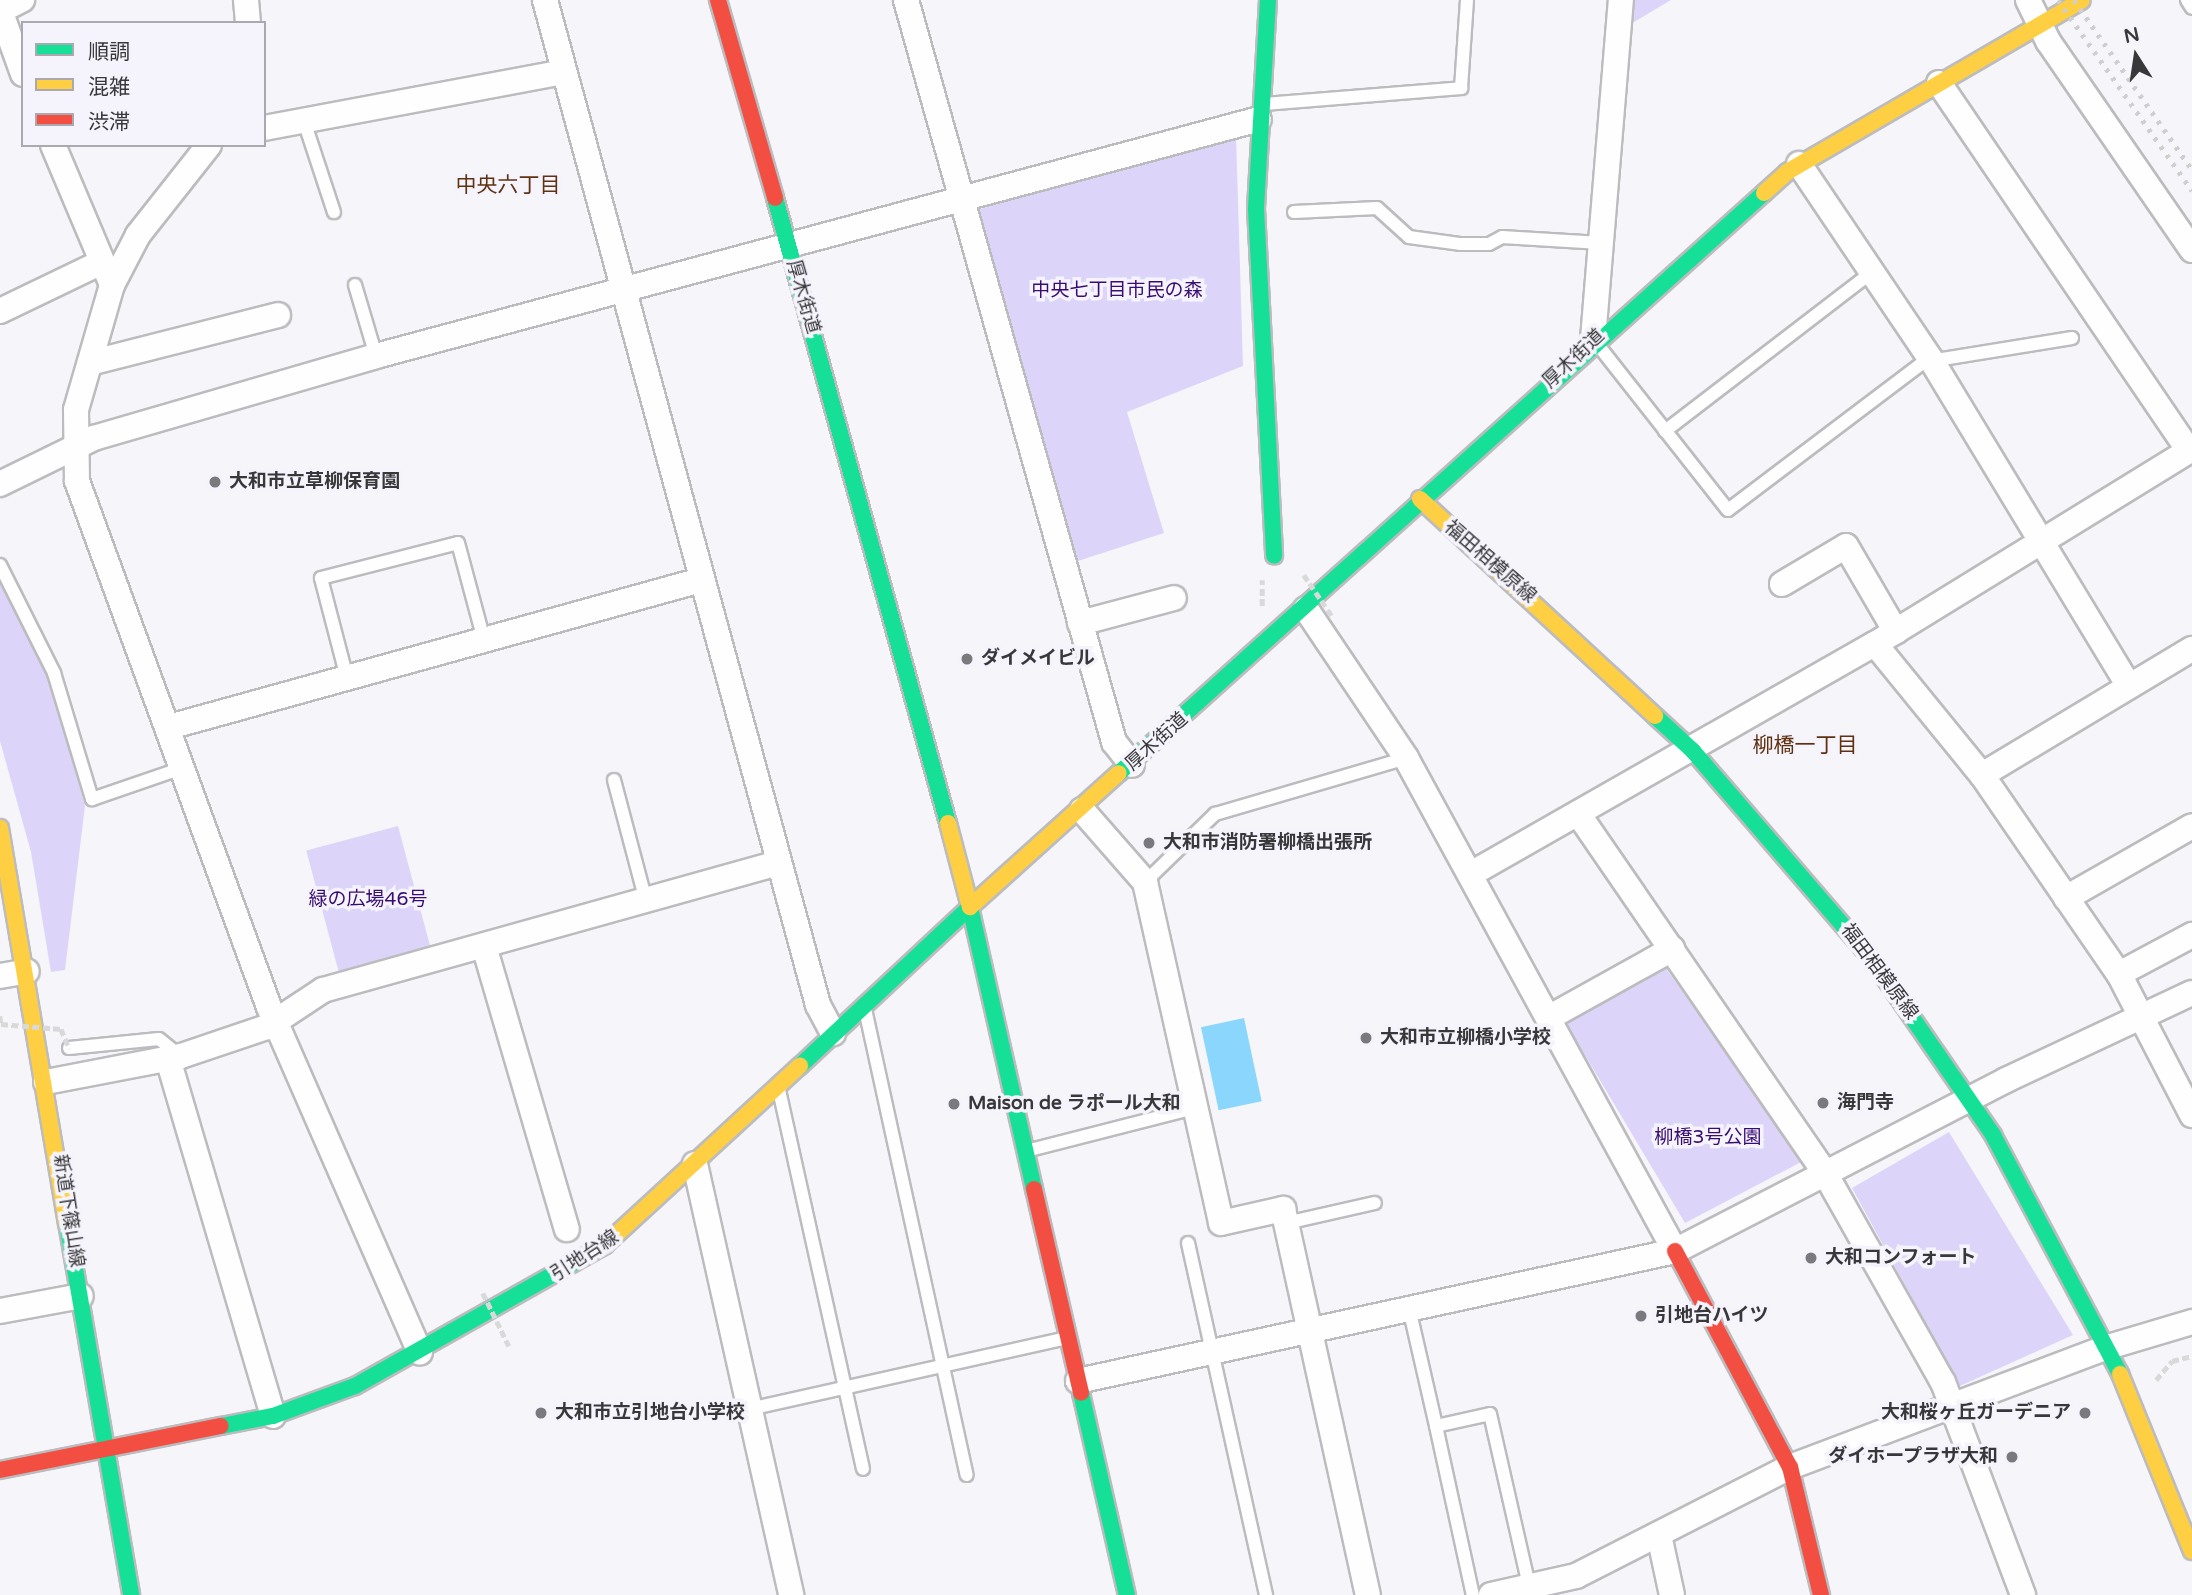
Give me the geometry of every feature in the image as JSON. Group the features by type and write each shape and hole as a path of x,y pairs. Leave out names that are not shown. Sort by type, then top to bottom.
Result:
{"street":[{"path":"21,69 1,20 22,0"},
{"path":"246,0 248,21"},
{"path":"545,0 818,1005 833,1033"},
{"name":"厚木街道","path":"718,0 883,572 970,908 1306,609 1420,499 1594,339 1799,164 2082,0"},
{"path":"906,0 1114,742 1132,765"},
{"path":"1268,0 1256,209 1274,555"},
{"path":"1594,339 1621,0"},
{"path":"2028,0 2041,26 2192,250"},
{"path":"266,128 564,72"},
{"path":"1471,874 1579,816 1885,638 2190,450 1939,83"},
{"path":"2,479 74,445 376,356 623,291 1260,111"},
{"path":"54,147 113,285"},
{"path":"207,147 138,234 113,285 90,363 74,445 77,481 274,1020 420,1352"},
{"path":"1799,164 1932,361 2129,686"},
{"path":"0,311 102,262"},
{"path":"90,363 278,315"},
{"name":"福田相模原線","path":"1420,499 1693,751 1853,937 1970,1099 2108,1347 2187,1520 2192,1551"},
{"path":"1782,584 1846,546 1885,638 2146,1015 2192,1115"},
{"path":"169,727 701,580"},
{"path":"1080,623 1174,598"},
{"path":"1306,609 1406,758 1549,1017 1790,1467 1821,1595"},
{"path":"1982,775 2192,649"},
{"path":"1082,810 1145,882 1198,1108 1221,1223 1283,1209 1368,1595"},
{"path":"1579,816 1825,1173 1953,1405 2024,1595"},
{"path":"2066,898 2192,826"},
{"name":"新道下篠山線","path":"0,828 46,1082 131,1595"},
{"path":"46,1082 174,1057 274,1020 323,990 779,863"},
{"path":"970,908 1127,1595"},
{"name":"引地台線","path":"0,1471 273,1416 355,1386 420,1352 617,1237 970,908"},
{"path":"2119,974 2192,935"},
{"path":"484,946 567,1229"},
{"path":"1549,1017 1672,949"},
{"path":"0,976 27,971"},
{"path":"1079,1381 1675,1251 1970,1099 2192,993"},
{"path":"174,1057 273,1416"},
{"path":"695,1164 791,1595"},
{"path":"0,1311 81,1296"},
{"path":"1491,1595 1530,1591 1576,1576 1790,1467 2108,1347 2192,1322"},
{"path":"1659,1535 1672,1595"}],"lane":[{"path":"1260,111 1461,88 1467,0"},
{"path":"2187,0 2192,8"},
{"path":"304,121 334,212"},
{"path":"1294,212 1377,208 1409,237 1461,244 1489,244 1502,237 1601,243"},
{"path":"1665,431 1872,272"},
{"path":"355,285 376,356"},
{"path":"1594,339 1728,510 1932,361 2072,338"},
{"path":"347,678 321,578 458,543 484,640"},
{"path":"0,565 54,673 92,799 182,768"},
{"path":"1145,882 1215,814 1406,758"},
{"path":"614,780 646,901"},
{"path":"864,1005 967,1475"},
{"path":"69,1048 159,1040 174,1057"},
{"path":"778,1086 863,1469"},
{"path":"1026,1151 1198,1108"},
{"path":"1286,1223 1375,1203"},
{"path":"1188,1243 1266,1595"},
{"path":"1409,1308 1473,1595"},
{"path":"749,1409 1068,1338"},
{"path":"1436,1426 1490,1414 1530,1591"}],"path":[{"path":"1304,575 1332,616"},
{"path":"0,1016 1,1024 61,1028 69,1048"},
{"path":"483,1293 509,1346"},
{"path":"2156,1380 2172,1361 2192,1356"}],"green space":[{"path":"1632,0 1671,0 1629,25"},
{"name":"中央七丁目市民の森","path":"1236,135 1243,366 1127,412 1164,533 1075,562 970,212"},
{"path":"0,581 51,683 85,806 65,970 51,972 31,852 0,741"},
{"name":"緑の広場46号","path":"398,826 431,949 339,973 306,851"},
{"name":"柳橋3号公園","path":"1665,967 1803,1161 1685,1223 1564,1020"},
{"path":"1949,1132 2073,1335 1960,1386 1852,1188"}],"water":[{"path":"1244,1018 1262,1101 1219,1110 1201,1027"}],"railway":[{"path":"2058,0 2192,191"},
{"path":"2074,0 2192,170"}],"traffic: fast":[{"path":"1268,0 1256,209 1274,556"},
{"path":"1119,773 1764,193"},
{"path":"775,198 948,823"},
{"path":"1655,716 1693,751 1871,958 1993,1135 2120,1374"},
{"path":"800,1066 970,907 1034,1189"},
{"path":"67,1223 131,1595"},
{"path":"221,1426 273,1416 355,1386 605,1245"},
{"path":"1081,1393 1127,1595"}],"traffic: slow":[{"path":"1764,193 1787,172 2082,0"},
{"path":"1420,499 1655,716"},
{"path":"948,823 970,907 1119,773"},
{"path":"0,828 67,1223"},
{"path":"605,1245 800,1066"},
{"path":"2120,1374 2192,1551"}],"traffic: jam":[{"path":"718,0 775,198"},
{"path":"1034,1189 1081,1393"},
{"path":"1675,1251 1790,1467 1821,1595"},
{"path":"0,1470 221,1426"}],"place":[{"name":"大和市立草柳保育園","path":"215,482"},
{"name":"ダイメイビル","path":"967,659"},
{"name":"大和市消防署柳橋出張所","path":"1149,843"},
{"name":"大和市立柳橋小学校","path":"1366,1038"},
{"name":"海門寺","path":"1823,1103"},
{"name":"Maison de ラポール大和","path":"954,1104"},
{"name":"大和コンフォート","path":"1811,1258"},
{"name":"引地台ハイツ","path":"1641,1316"},
{"name":"大和市立引地台小学校","path":"541,1413"},
{"name":"大和桜ヶ丘ガーデニア","path":"2085,1413"},
{"name":"ダイホープラザ大和","path":"2012,1457"}],"district":[{"name":"中央六丁目","path":"508,186"},
{"name":"柳橋一丁目","path":"1805,746"}]}
